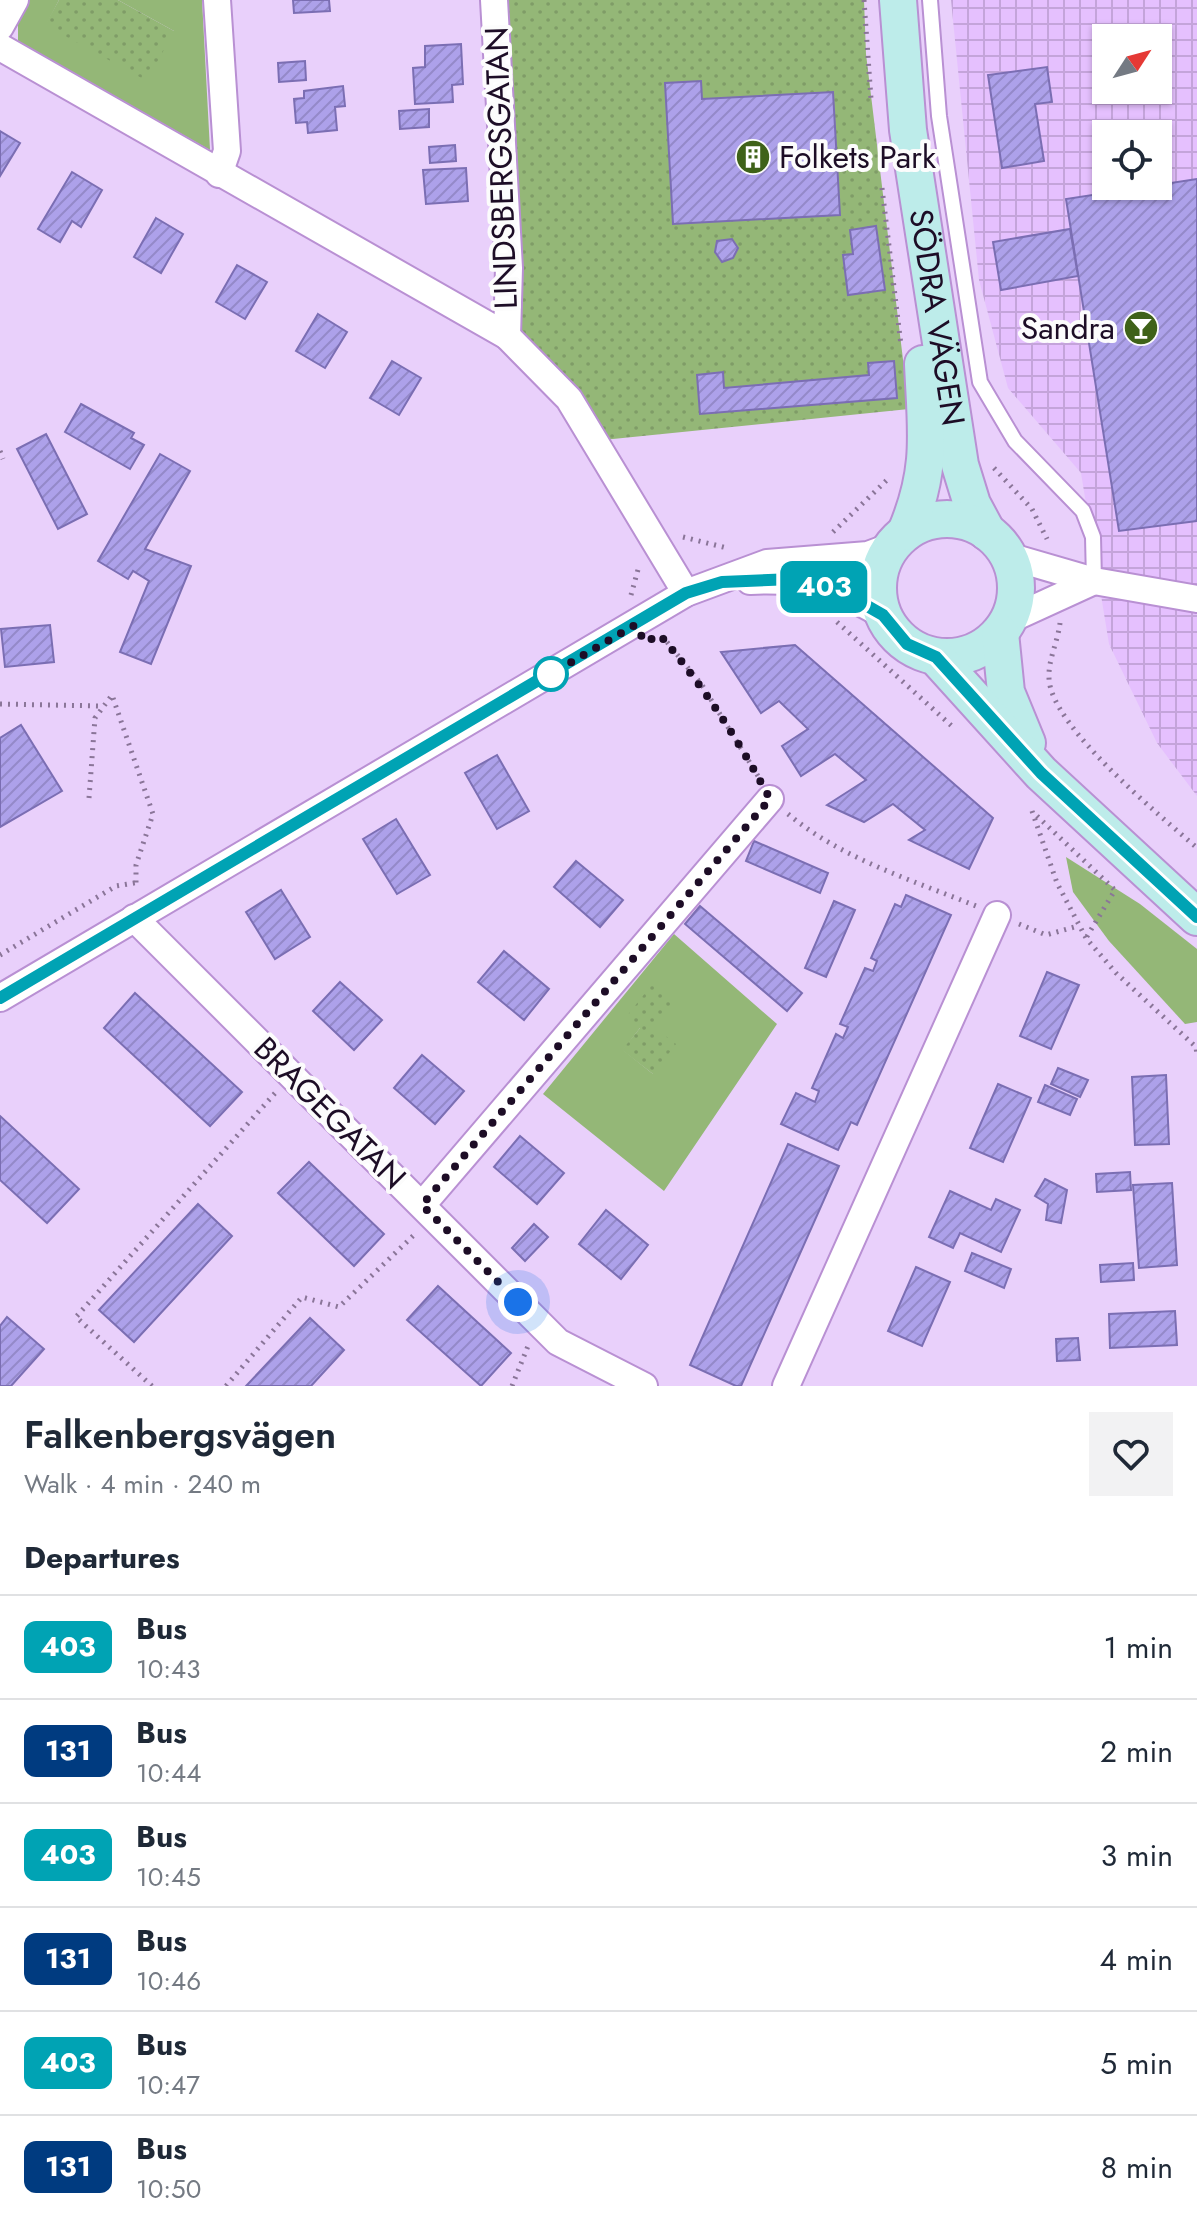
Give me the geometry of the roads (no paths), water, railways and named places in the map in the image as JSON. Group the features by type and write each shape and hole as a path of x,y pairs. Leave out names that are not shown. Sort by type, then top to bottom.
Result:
{"main road":[{"name":"SÖDRA VÄGEN","path":"886,0 895,131 923,360 943,466 998,544"},
{"name":"SÖDRA VÄGEN","path":"898,0 908,130 943,466 919,501 899,539"},
{"path":"1004,626 978,650 950,658 936,657 907,644 883,615 878,587 880,573 899,539 922,524 951,519 998,544 1016,587 1004,626 1006,692 1034,789"},
{"path":"936,657 1034,789 1197,917"}],"street":[{"path":"0,27 15,0"},
{"path":"217,0 227,151 219,174"},
{"name":"LINDSBERGSGATAN","path":"494,0 509,268 507,336"},
{"path":"0,47 507,336 569,399 686,593"},
{"path":"0,998 686,593 767,563 868,555 899,539"},
{"path":"998,544 1094,581 1197,599"},
{"path":"722,582 793,579 827,588 883,615"},
{"path":"1004,626 1094,581"},
{"path":"427,1211 770,799"},
{"path":"786,1386 997,915"},
{"name":"BRAGEGATAN","path":"134,918 558,1342 644,1386"}],"lane":[{"path":"930,0 939,116 980,382 1015,441 1083,511 1093,537 1094,581"}],"place":[{"name":"Folkets Park","path":"753,157"},
{"name":"Sandra","path":"1141,328"}]}
